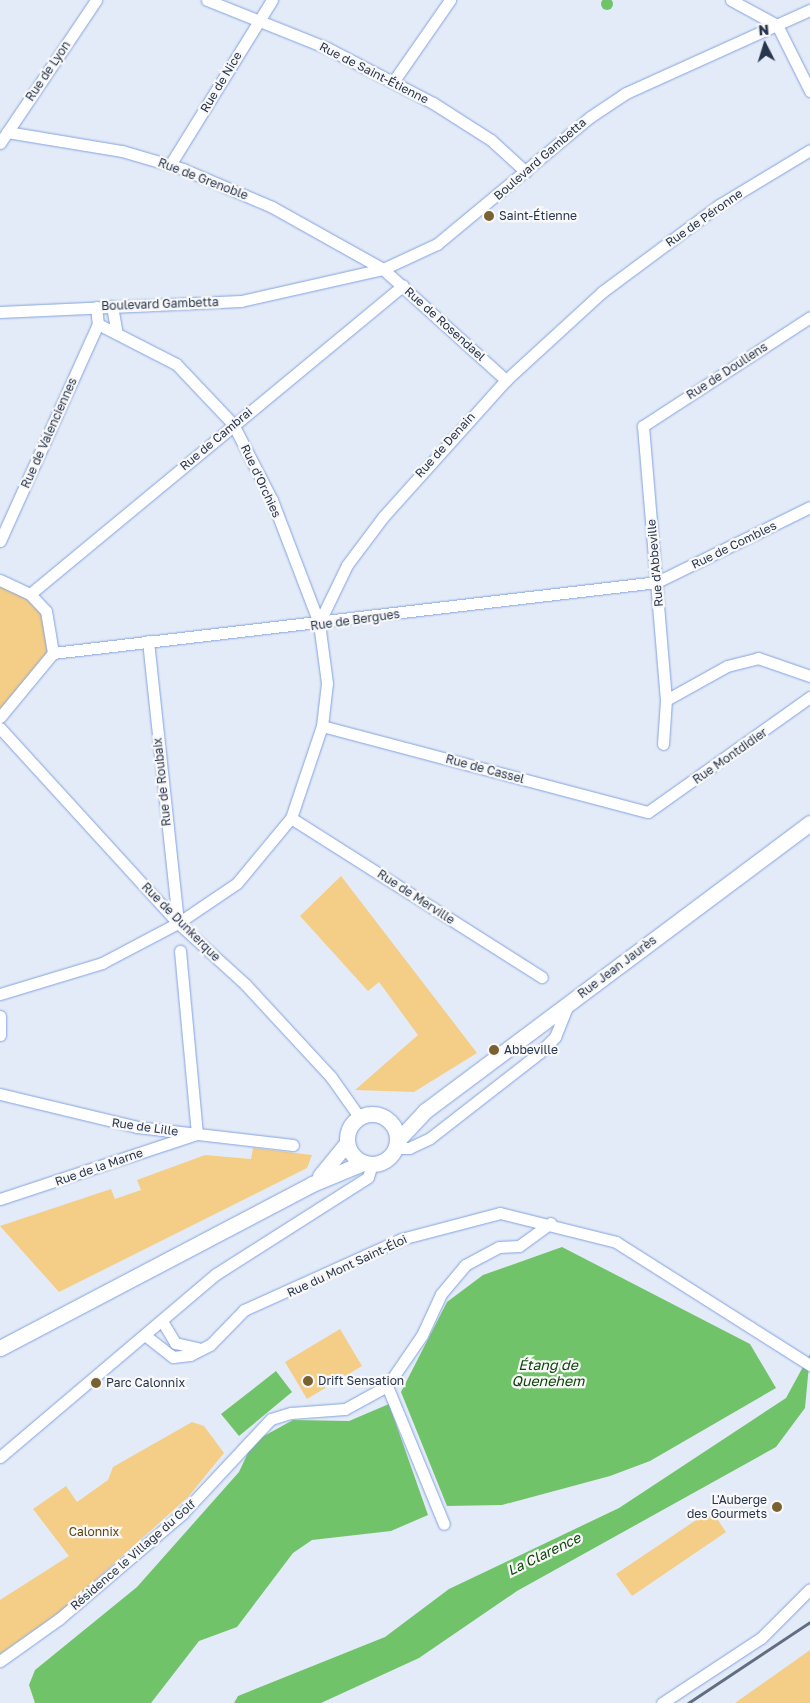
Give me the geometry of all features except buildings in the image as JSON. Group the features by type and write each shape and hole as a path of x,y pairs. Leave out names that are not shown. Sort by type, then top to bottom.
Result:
{"main road":[{"name":"Rue Jean Jaurès","path":"396,1145 425,1111 810,823"},
{"name":"Rue Jean Jaurès","path":"385,1118 425,1111"},
{"path":"0,1348 312,1184 389,1158 396,1145 394,1128 385,1118 360,1118 350,1128 347,1143 312,1184"},
{"path":"347,1143 368,1164"}],"street":[{"name":"Rue de Lyon","path":"0,143 96,0"},
{"name":"Rue de Saint-Étienne","path":"208,0 259,18 393,82 461,119 526,172"},
{"name":"Rue de Nice","path":"170,165 259,18 272,0"},
{"path":"393,82 450,0"},
{"path":"731,0 777,25 810,91"},
{"name":"Boulevard Gambetta","path":"0,312 241,301 383,269 436,244 526,172 590,117 626,93 810,10"},
{"name":"Rue de Grenoble","path":"7,132 92,144 170,165 272,207 383,269"},
{"name":"Rue de Péronne","path":"602,292 719,205 810,150"},
{"name":"Rue de Rosendael","path":"383,269 403,285 506,380"},
{"name":"Rue de Cambrai","path":"30,594 403,285"},
{"name":"Rue de Denain","path":"319,623 347,565 383,517 506,380 602,292"},
{"path":"112,306 118,333"},
{"path":"96,307 98,324"},
{"name":"Rue de Doullens","path":"643,426 810,317"},
{"name":"Rue d'Orchies","path":"98,324 176,364 233,424 272,500 319,623 328,683 322,726 291,818"},
{"name":"Rue de Valenciennes","path":"0,541 98,324"},
{"name":"Rue d'Abbeville","path":"643,426 666,700 662,744"},
{"name":"Rue de Combles","path":"657,582 810,507"},
{"path":"0,580 30,594 46,611 53,653 0,717"},
{"name":"Rue de Bergues","path":"53,653 657,582"},
{"name":"Rue de Roubaix","path":"148,641 178,923"},
{"path":"666,700 727,666 758,658 810,676"},
{"name":"Rue Montdidier","path":"648,812 810,697"},
{"name":"Rue de Cassel","path":"322,726 648,812"},
{"name":"Rue de Dunkerque","path":"0,728 178,923 245,984 331,1077 360,1118"},
{"path":"0,994 102,963 178,923 237,883 291,818"},
{"name":"Rue de Merville","path":"291,818 542,977"},
{"path":"180,951 197,1134"},
{"path":"396,1145 409,1148 430,1138 539,1053 556,1037 568,1005"},
{"path":"0,1016 0,1035"},
{"name":"Rue de Lille","path":"0,1094 137,1128 293,1145"},
{"name":"Rue de la Marne","path":"0,1198 197,1134"},
{"path":"0,1457 162,1321 268,1238 368,1177 368,1164"},
{"name":"Rue du Mont Saint-Éloi","path":"146,1336 173,1357 204,1348 244,1310 401,1239 500,1213 551,1223 616,1242 810,1365"},
{"name":"Résidence le Village du Golf","path":"0,1661 59,1619 182,1514 271,1419 291,1413 345,1409 387,1386 422,1335 441,1294 465,1265 499,1247 518,1246 551,1223"},
{"path":"162,1321 175,1343 185,1348 204,1348"},
{"path":"387,1386 444,1524"},
{"path":"662,1703 761,1638 810,1589"}],"green space":[{"path":"0,585 25,597 42,614 50,654 0,711"},
{"path":"341,876 477,1053 414,1092 355,1090 418,1035 379,982 368,991 300,916"},
{"path":"253,1148 312,1155 307,1168 59,1292 0,1226 111,1189 115,1199 141,1190 137,1180 205,1155 251,1159"},
{"path":"340,1329 362,1366 307,1399 285,1362"},
{"name":"Calonnix","path":"192,1422 204,1426 224,1453 188,1497 61,1611 0,1654 0,1600 69,1556 33,1509 66,1486 77,1502 108,1480 113,1467"},
{"path":"711,1510 726,1532 632,1596 616,1574"},
{"path":"810,1650 810,1703 735,1703"}],"water":[{"path":"605,-2 609,-2 613,4 609,10 605,10 601,6 601,2"},
{"name":"Étang de Quenehem","path":"562,1247 750,1344 776,1388 650,1461 610,1476 502,1505 447,1506 401,1392 447,1302 483,1275"},
{"name":"La Clarence","path":"810,1354 805,1408 776,1447 517,1591 419,1658 321,1703 234,1703 238,1696 385,1637 449,1589 619,1508 786,1398"},
{"path":"276,1371 292,1392 239,1436 221,1414"},
{"path":"389,1404 428,1515 391,1531 312,1540 293,1553 237,1627 199,1641 151,1703 35,1703 29,1685 35,1670 137,1587 239,1472 253,1442 293,1420 349,1421"}],"railway":[{"path":"688,1703 810,1622"}],"place":[{"name":"Saint-Étienne","path":"489,216"},
{"name":"Abbeville","path":"494,1050"},
{"name":"Drift Sensation","path":"308,1381"},
{"name":"Parc Calonnix","path":"96,1383"},
{"name":"L'Auberge des Gourmets","path":"777,1507"}]}
